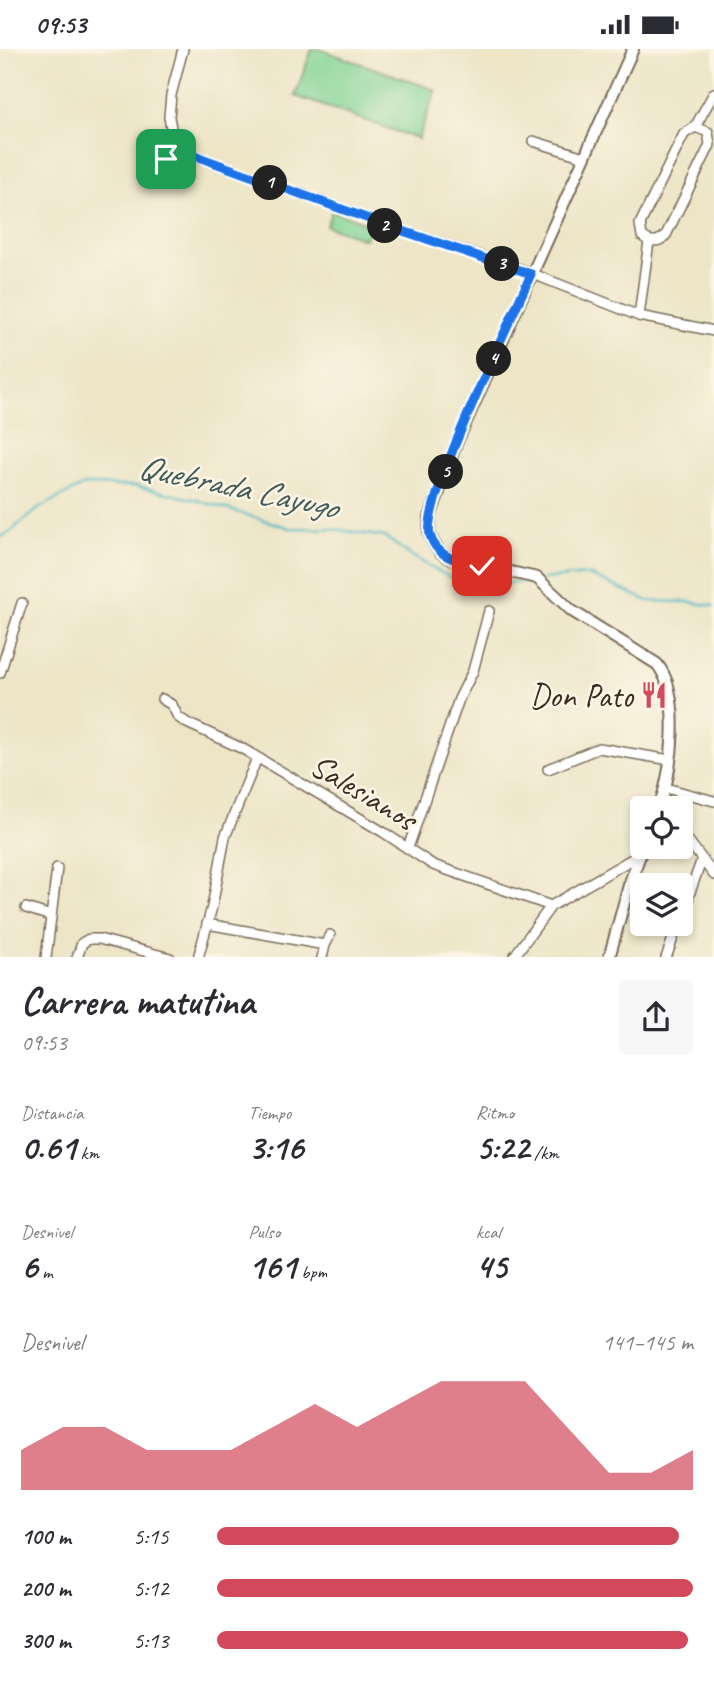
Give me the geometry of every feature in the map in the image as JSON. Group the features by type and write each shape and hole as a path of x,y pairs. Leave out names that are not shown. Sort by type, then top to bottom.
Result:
{"street":[{"path":"166,159 174,143 169,117 171,95 183,49"},
{"path":"632,49 456,444 430,517 429,532 440,552 449,558 540,581 572,611 657,664 665,673 672,728 664,796"},
{"path":"714,93 695,127 684,134 641,219 640,232 649,241 659,241 666,235 710,145 708,132 714,121"},
{"path":"695,127 708,132"},
{"path":"533,141 584,157"},
{"path":"174,143 193,155 391,227 531,274 639,316 714,331"},
{"path":"639,316 649,241"},
{"path":"0,673 22,603"},
{"path":"408,848 460,699 473,671 489,611"},
{"name":"Salesianos","path":"162,699 172,705 178,717 187,723 257,758 433,865 551,906"},
{"path":"548,769 599,748 670,761"},
{"path":"198,957 225,837 257,758"},
{"path":"666,788 714,801"},
{"path":"693,847 714,875"},
{"path":"513,957 551,906 630,858"},
{"path":"609,957 639,859"},
{"path":"693,884 702,859"},
{"path":"46,957 57,868"},
{"path":"26,908 51,916"},
{"path":"207,924 325,945"},
{"path":"322,957 330,935"},
{"path":"666,957 674,936"},
{"path":"77,957 82,943 89,939 99,939 170,957"}],"green space":[{"path":"312,49 319,49 436,90 418,139 295,96"},
{"path":"332,211 370,224 365,239 326,226"}],"waterway":[{"name":"Quebrada Cayugo","path":"0,537 41,507 84,485 136,486 197,500 290,528 333,529 385,537 410,555 456,581 499,584 530,581"},
{"name":"Quebrada Cayugo","path":"543,579 589,575 648,601 690,602 714,606"}],"place":[{"name":"Don Pato","path":"654,695"}],"route":[{"path":"166,159 174,143 193,155 391,227 531,274 456,444 430,517 429,532 440,552 449,558 482,566"}]}
